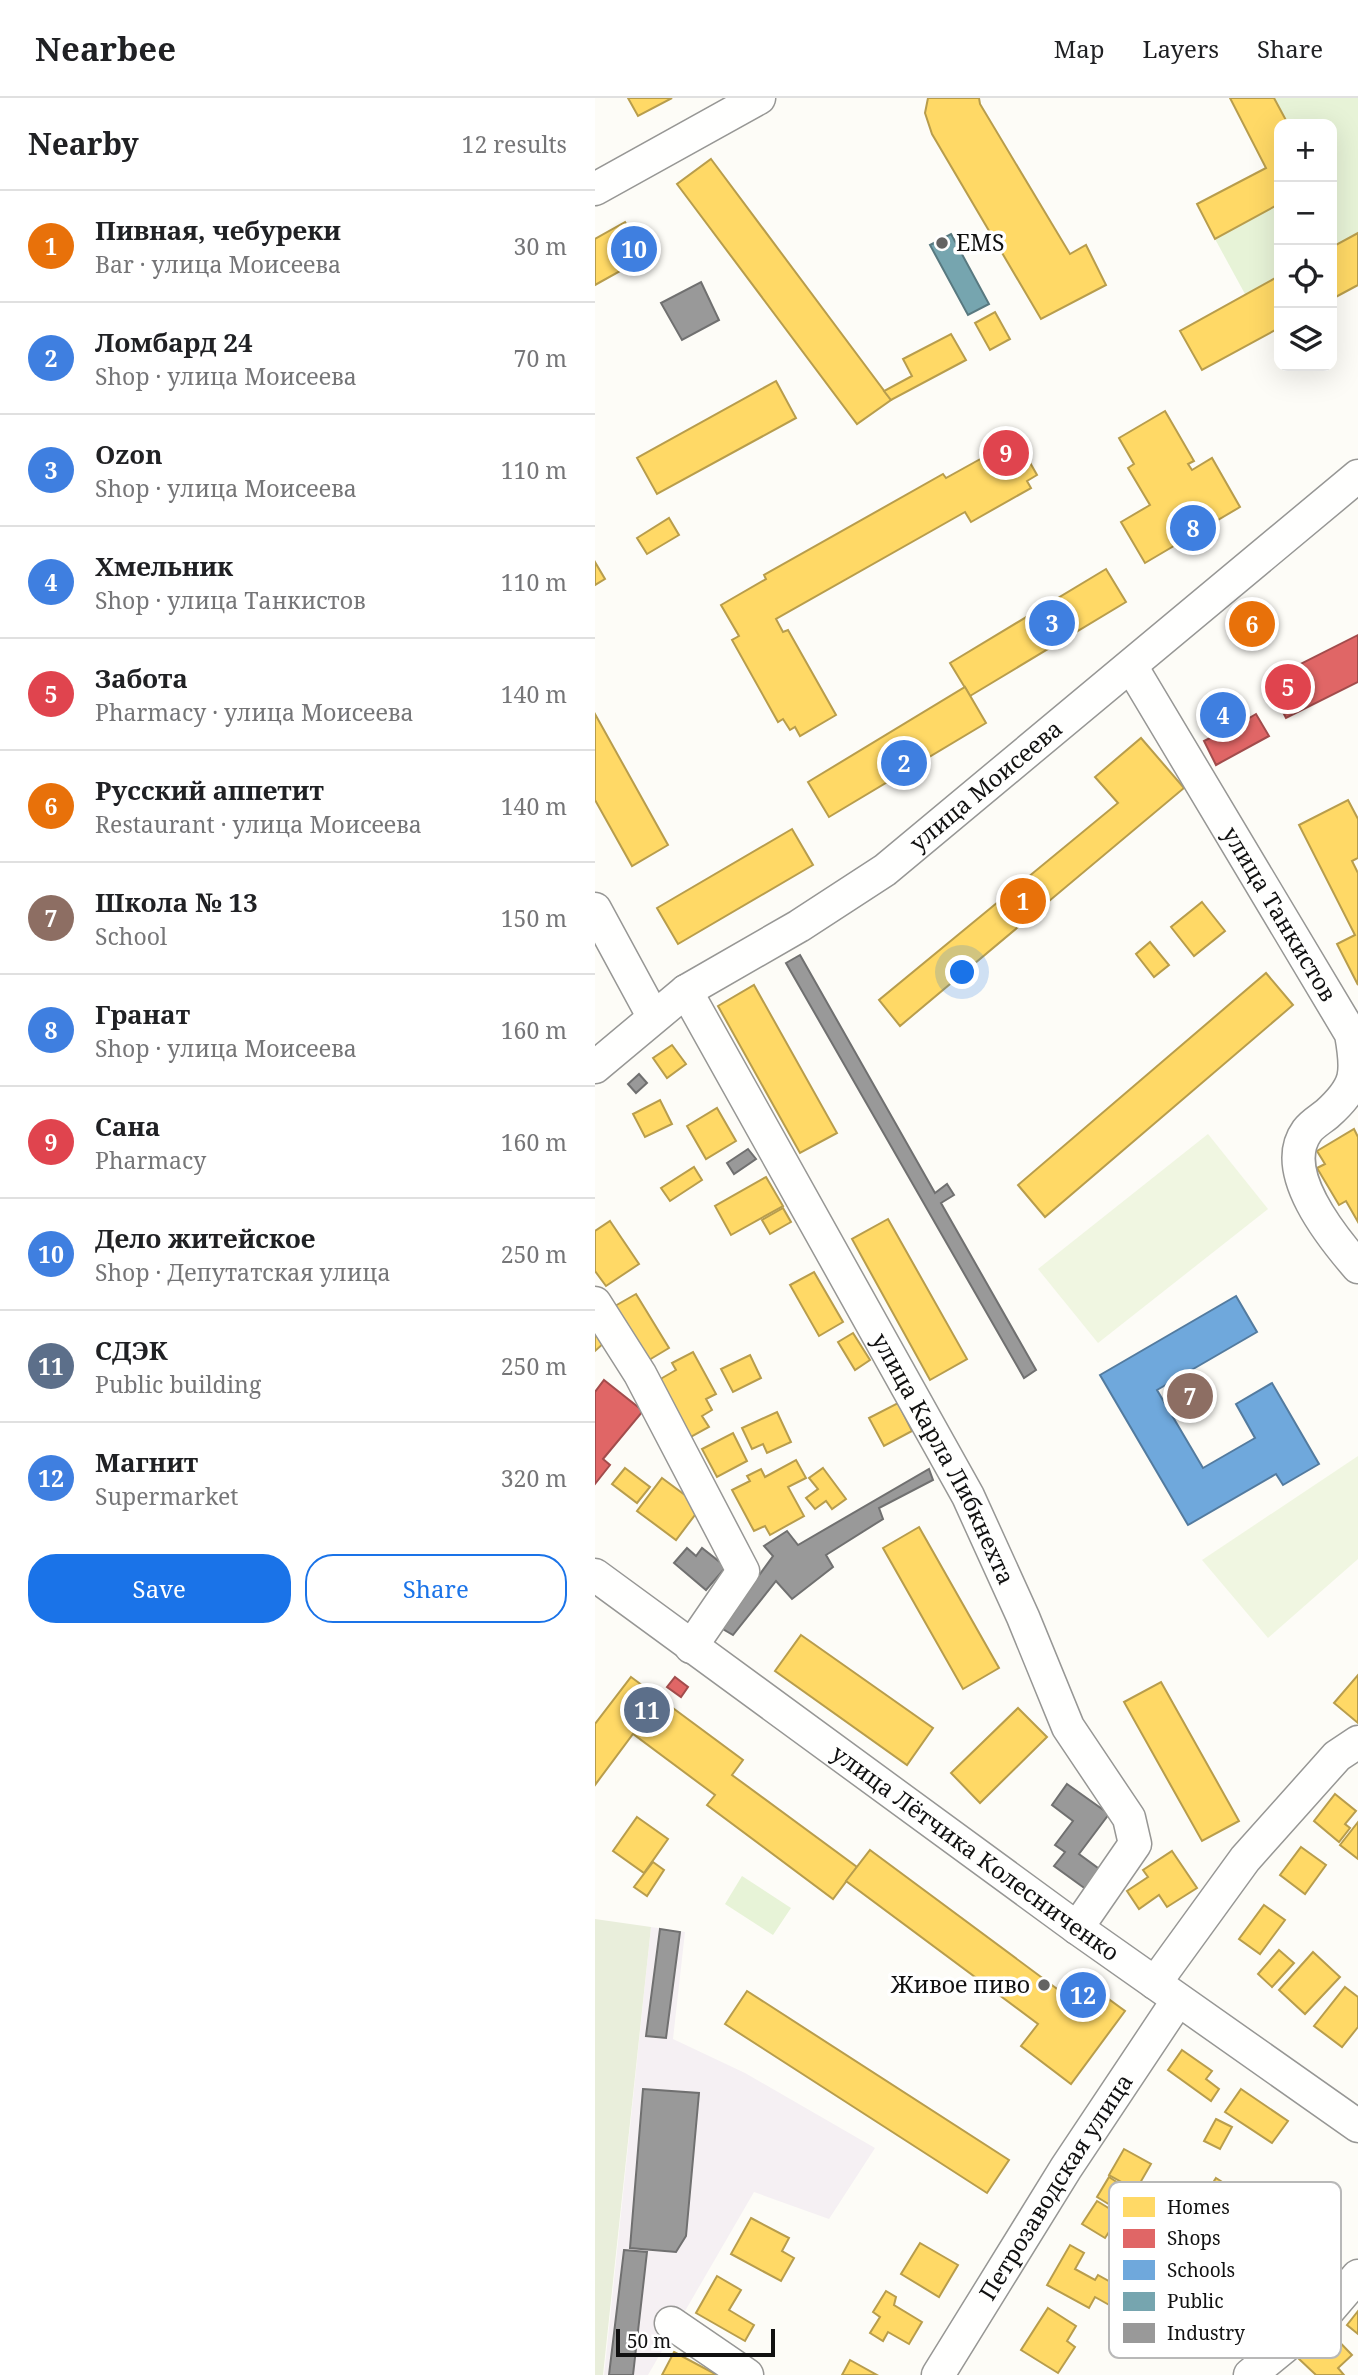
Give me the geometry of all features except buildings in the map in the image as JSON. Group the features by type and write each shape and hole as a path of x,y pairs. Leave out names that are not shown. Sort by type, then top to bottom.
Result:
{"street":[{"path":"595,189 759,98"},
{"name":"улица Моисеева","path":"595,1067 686,991 799,926 885,870 1358,476"},
{"name":"улица Танкистов","path":"1131,666 1351,1034 1357,1068 1346,1098 1307,1130 1299,1147 1297,1165 1312,1201 1332,1237 1358,1267"},
{"path":"595,909 653,1016"},
{"name":"улица Карла Либкнехта","path":"686,991 968,1496 1023,1617 1068,1727 1129,1818 1135,1844 1077,1928"},
{"path":"595,1303 640,1374 743,1571 691,1647"},
{"name":"улица Лётчика Колесниченко","path":"595,1575 1077,1928 1358,2126"},
{"name":"Петрозаводская улица","path":"938,2375 1066,2168 1245,1859 1351,1757"},
{"path":"1341,2296 1358,2276"},
{"path":"671,2323 747,2375"},
{"path":"1250,2375 1271,2358"}],"shaded area":[{"path":"651,1927 685,1932 673,2039 745,2073 875,2148 829,2219 754,2192 648,2375 604,2375"}],"green space":[{"path":"1274,98 1358,98 1358,233 1337,244 1337,119 1285,119"},
{"path":"1274,207 1274,279 1245,294 1215,239"},
{"path":"1208,1134 1268,1209 1098,1343 1038,1269"},
{"path":"1358,1456 1358,1559 1268,1638 1202,1560"},
{"path":"742,1876 791,1908 773,1935 725,1904"},
{"path":"595,1919 651,1927 603,2375 595,2375"}],"place":[{"name":"EMS","path":"942,243"},
{"name":"Дело житейское","path":"634,249"},
{"name":"Сана","path":"1006,453"},
{"name":"Гранат","path":"1193,528"},
{"name":"Ozon","path":"1052,623"},
{"name":"Русский аппетит","path":"1252,624"},
{"name":"Забота","path":"1288,687"},
{"name":"Хмельник","path":"1223,715"},
{"name":"Ломбард 24","path":"904,763"},
{"name":"Пивная, чебуреки","path":"1023,901"},
{"name":"Школа № 13","path":"1190,1396"},
{"name":"СДЭК","path":"647,1710"},
{"name":"Живое пиво","path":"1044,1985"},
{"name":"Магнит","path":"1083,1995"}]}
